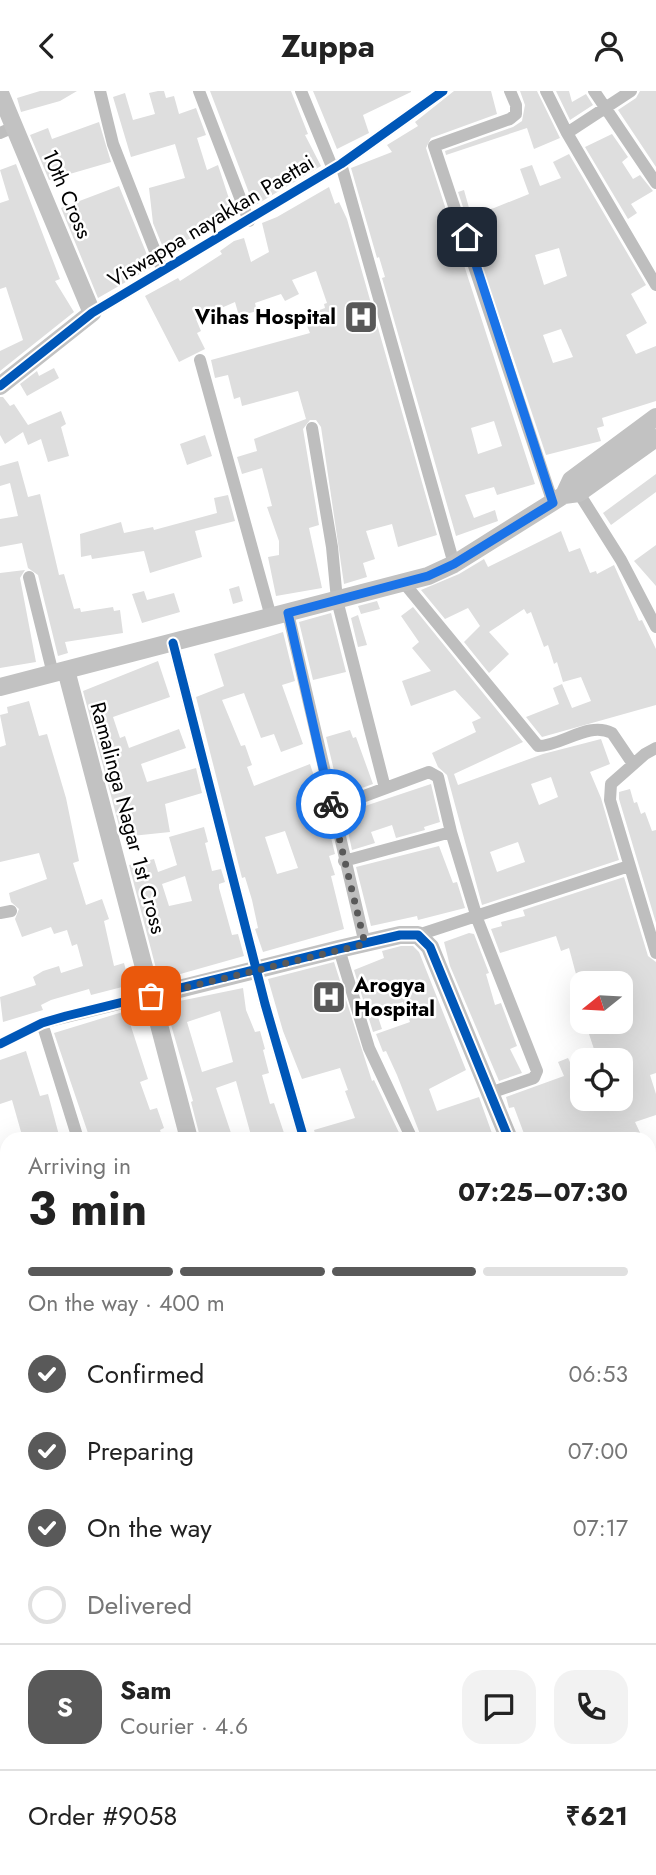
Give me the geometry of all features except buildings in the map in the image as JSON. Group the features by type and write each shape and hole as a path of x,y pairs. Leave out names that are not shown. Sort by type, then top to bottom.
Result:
{"street":[{"path":"100,91 113,144 162,269"},
{"path":"199,91 249,221"},
{"path":"301,91 337,167 454,564"},
{"name":"Viswappa nayakkan Paettai","path":"0,386 92,313 337,167 443,91"},
{"path":"510,91 516,105 516,114 510,119 434,146 567,493 621,561 656,627"},
{"path":"546,91 567,133 656,285"},
{"path":"594,91 656,183"},
{"path":"567,133 631,91"},
{"name":"10th Cross","path":"2,92 7,130 92,313"},
{"path":"200,360 279,615 332,808 365,944"},
{"path":"567,493 656,417"},
{"path":"312,428 332,547 337,600 385,788"},
{"path":"0,688 404,583 454,564 656,438"},
{"path":"29,576 60,672"},
{"path":"404,583 538,746 578,734 607,731 612,733 633,764"},
{"path":"173,643 302,1132"},
{"name":"Ramalinga Nagar 1st Cross","path":"60,672 187,1132"},
{"path":"656,748 633,764 611,785 610,800 656,953"},
{"path":"332,808 435,773 476,914 537,1073 534,1078 490,1093"},
{"path":"344,861 451,832"},
{"path":"0,1044 42,1023 339,949 400,935 418,935 629,866"},
{"path":"418,935 430,947 506,1132"},
{"path":"339,949 369,1048 409,1132"},
{"path":"42,1023 76,1132"}],"cycle path":[{"path":"0,386 92,313 341,164 443,91"},
{"path":"173,643 265,1004 302,1132"},
{"path":"0,1044 42,1023 66,1016 339,949 400,935 418,935 430,947 506,1132"}],"way so far":[{"path":"151,996 365,944 331,804"}],"place":[{"name":"Vihas Hospital","path":"361,317"},
{"name":"Arogya Hospital","path":"329,997"}],"route":[{"path":"331,804 288,613 428,576 454,564 553,503 467,237"}]}
